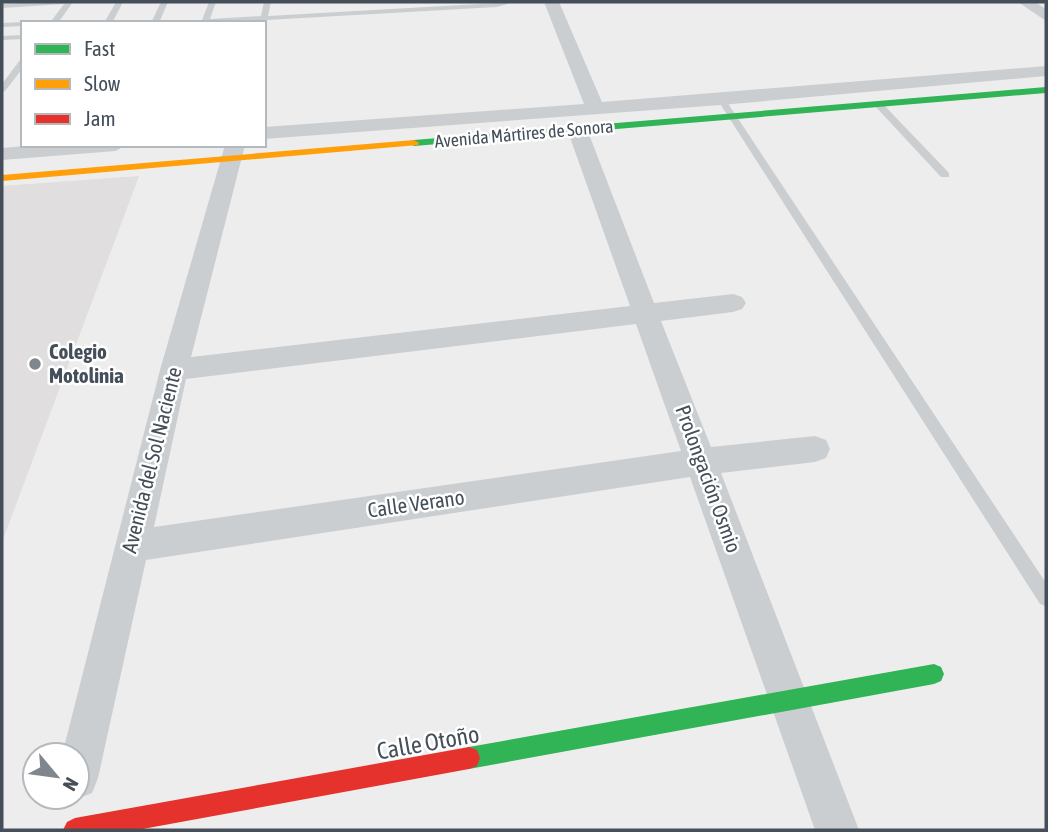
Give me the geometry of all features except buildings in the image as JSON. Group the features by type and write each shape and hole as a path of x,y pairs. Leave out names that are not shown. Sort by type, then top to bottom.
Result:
{"street":[{"name":"Prolongación Osmio","path":"551,2 646,312 837,830"},
{"path":"1025,2 1046,16"},
{"name":"Avenida Mártires de Sonora","path":"2,178 233,152 586,119 720,100 1046,71"},
{"name":"Avenida Mártires de Sonora","path":"266,133 586,119 731,116 1046,90"},
{"path":"2,154 91,147"},
{"name":"Avenida del Sol Naciente","path":"86,741 174,370 233,152"},
{"path":"174,370 733,303"},
{"name":"Calle Verano","path":"131,547 701,462 815,449"},
{"name":"Calle Otoño","path":"75,830 934,674"},
{"path":"65,830 69,811"}],"lane":[{"path":"2,6 67,2"},
{"path":"55,21 67,2"},
{"path":"109,21 119,2"},
{"path":"156,21 164,2"},
{"path":"205,21 212,2"},
{"path":"267,2 264,21 366,13 415,6 510,2"},
{"path":"318,15 320,2"},
{"path":"366,2 366,13"},
{"path":"2,25 21,24"},
{"path":"2,38 21,37"},
{"path":"2,89 21,65"},
{"path":"720,100 1046,598"},
{"path":"878,104 945,175"}],"shaded area":[{"name":"Colegio Motolinia","path":"139,176 2,542 2,186"}],"traffic: fast":[{"path":"414,143 1046,90"},
{"path":"469,758 934,674"}],"traffic: slow":[{"path":"2,178 414,143"}],"traffic: jam":[{"path":"75,830 469,758"}],"place":[{"name":"Colegio Motolinia","path":"35,364"}]}
